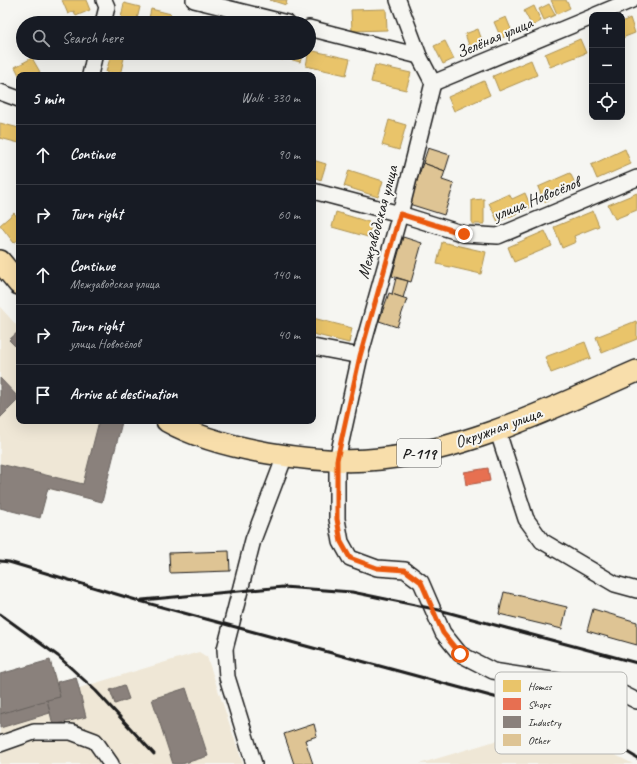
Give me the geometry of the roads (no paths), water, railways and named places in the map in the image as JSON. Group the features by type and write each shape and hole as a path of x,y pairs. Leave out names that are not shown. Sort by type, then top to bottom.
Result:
{"highway":[{"path":"0,261 16,280"},
{"name":"Окружная улица","path":"172,424 209,439 252,450 286,456 337,460 379,459 418,453 465,441 527,418 637,371"}],"street":[{"path":"104,0 107,7 105,16"},
{"path":"194,0 259,16"},
{"path":"398,0 419,56 433,83"},
{"path":"603,12 632,0"},
{"name":"Зелёная улица","path":"433,83 589,18"},
{"path":"316,30 419,56"},
{"path":"91,72 93,60"},
{"name":"Межзаводская улица","path":"433,83 400,214 360,356 337,460 337,519 341,542 350,558 377,568 405,570 421,582 443,633 460,654 495,672"},
{"path":"0,92 16,98"},
{"name":"улица Новосёлов","path":"316,192 400,214 464,234 498,236 637,178"},
{"path":"316,348 360,356"},
{"path":"498,429 526,519 542,541 615,584 637,590"},
{"path":"254,764 227,677 225,649 253,540 286,456"},
{"name":"Межзаводская улица","path":"627,696 637,701"},
{"path":"0,744 34,732 71,732 94,741 111,764"}],"railway":[{"path":"0,561 9,562 136,600 495,697"},
{"path":"142,600 283,587 352,592 439,610 637,663"},
{"path":"0,614 58,656 96,691 154,754"},
{"path":"627,752 637,758"}]}
